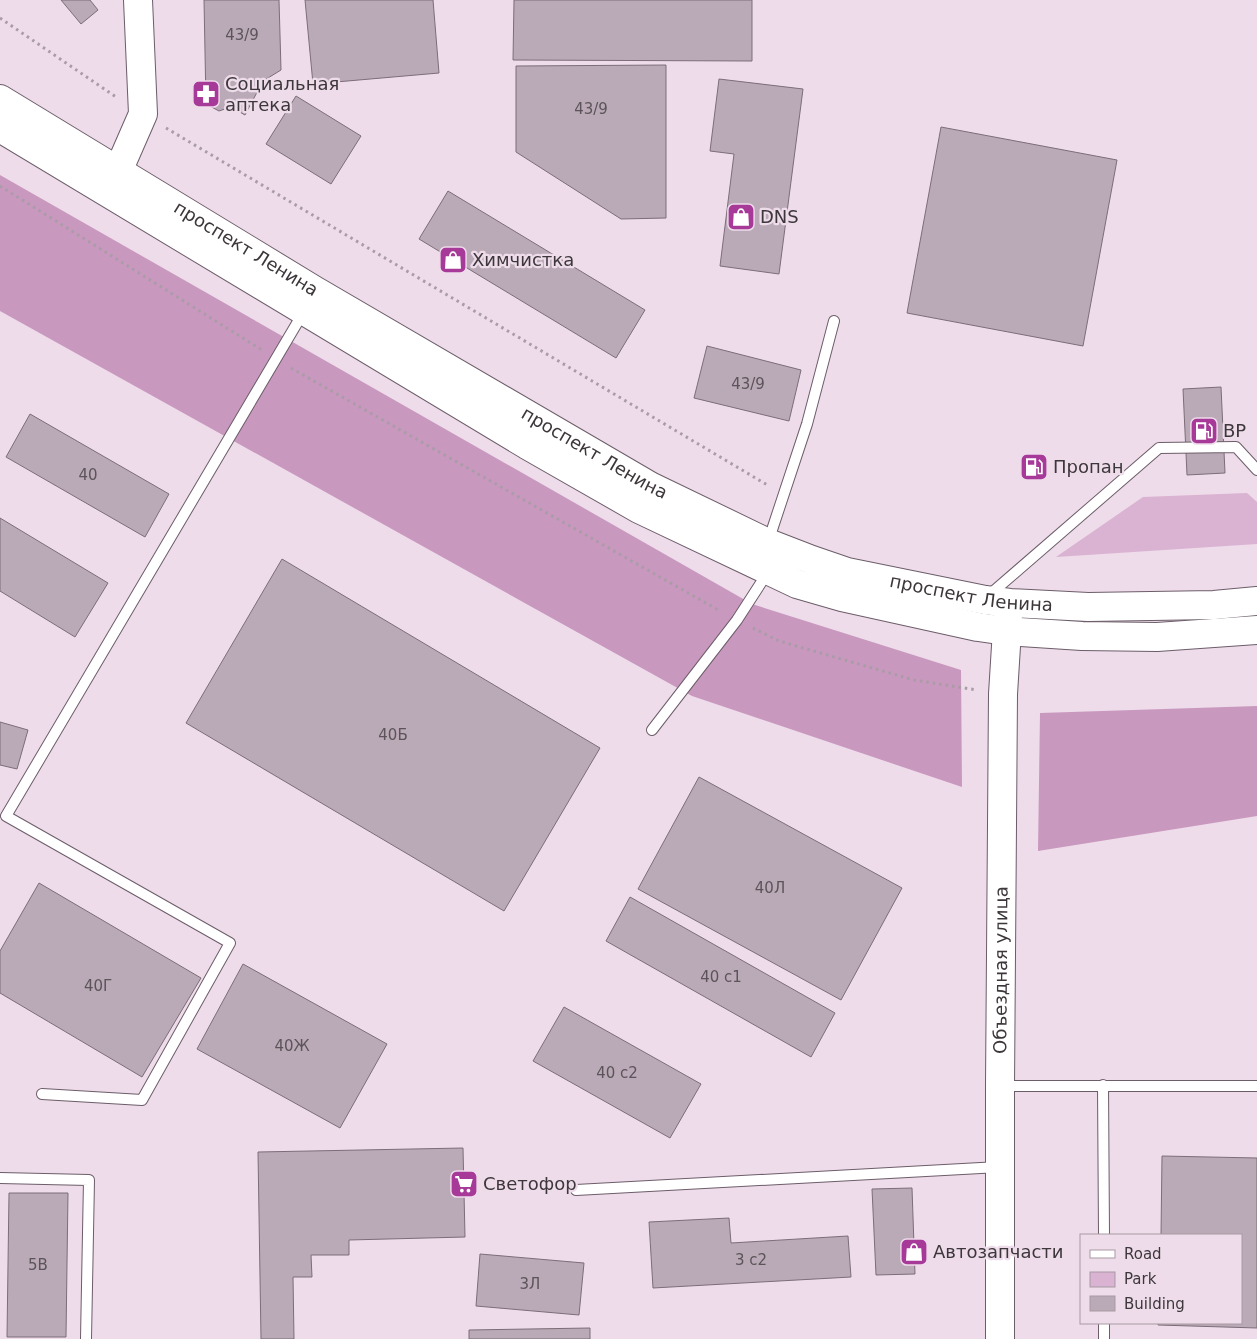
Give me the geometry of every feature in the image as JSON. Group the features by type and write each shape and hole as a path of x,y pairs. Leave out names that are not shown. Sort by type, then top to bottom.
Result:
{"main road":[{"path":"114,182 143,114 138,0"},
{"name":"проспект Ленина","path":"0,99 114,182 304,313 639,509 797,584 842,598 978,627 1006,631 1082,636 1157,637 1257,630"},
{"name":"проспект Ленина","path":"0,128 114,182 314,290 650,486 768,543 847,572 997,601 1088,607 1214,605 1257,601"},
{"name":"Объездная улица","path":"997,601 1006,631 1003,694 1000,1339"}],"lane":[{"path":"42,1094 142,1100 230,943 6,816 275,358 304,313"},
{"path":"768,543 782,494 806,424 834,321"},
{"path":"997,601 1159,448 1236,447 1257,470"},
{"path":"652,730 737,620 769,572"},
{"path":"1103,1085 1104,1234"},
{"path":"1000,1086 1257,1086"},
{"path":"576,1190 1000,1167"},
{"path":"0,1178 89,1180 86,1339"},
{"path":"1104,1324 1104,1339"}],"path":[{"path":"0,18 143,114 782,494"},
{"path":"0,186 275,358 737,620 779,641 914,680 1003,694"}],"green space":[{"path":"1247,493 1257,502 1257,544 1056,557 1143,497"}],"shaded area":[{"path":"0,175 752,604 961,670 962,787 692,696 0,311"},
{"path":"1257,706 1257,816 1038,851 1040,713"}],"building":[{"path":"61,0 90,0 98,10 81,24"},
{"path":"204,0 279,0 281,70 263,81 245,115 231,107 219,111 206,104"},
{"path":"305,0 433,0 439,73 313,84"},
{"path":"514,0 752,0 752,61 513,60"},
{"path":"666,65 666,218 621,219 516,152 516,66"},
{"path":"719,79 803,89 779,274 720,266 734,154 710,151"},
{"path":"296,96 361,136 331,184 266,144"},
{"path":"941,127 1117,160 1083,346 907,313"},
{"path":"448,191 645,310 616,358 419,239"},
{"path":"707,346 801,370 789,421 694,398"},
{"name":"BP","path":"1221,387 1225,473 1187,475 1183,389"},
{"path":"30,414 169,494 145,537 6,457"},
{"path":"0,518 108,583 75,637 0,591"},
{"path":"282,559 600,748 504,911 186,723"},
{"path":"0,722 28,730 17,769 0,765"},
{"path":"699,777 902,888 841,1000 638,889"},
{"path":"39,883 201,978 142,1077 0,993 0,951"},
{"path":"630,897 835,1013 811,1057 606,941"},
{"path":"243,964 387,1044 340,1128 197,1049"},
{"path":"564,1007 701,1084 670,1138 533,1061"},
{"path":"463,1148 465,1237 349,1240 349,1255 311,1255 312,1277 293,1277 294,1339 261,1339 258,1152"},
{"path":"1162,1156 1257,1158 1257,1328 1158,1325 1242,1324 1242,1234 1161,1234"},
{"path":"912,1188 915,1274 876,1275 872,1189"},
{"path":"9,1193 68,1193 66,1337 7,1337"},
{"path":"729,1218 731,1243 848,1236 851,1277 653,1288 649,1222"},
{"path":"480,1254 584,1263 579,1315 476,1306"},
{"path":"590,1328 590,1339 469,1339 469,1330"}],"place":[{"name":"Социальная аптека","path":"206,94"},
{"name":"DNS","path":"741,217"},
{"name":"Химчистка","path":"453,260"},
{"name":"BP","path":"1204,431"},
{"name":"Пропан","path":"1034,467"},
{"name":"Светофор","path":"464,1184"},
{"name":"Автозапчасти","path":"914,1252"}]}
